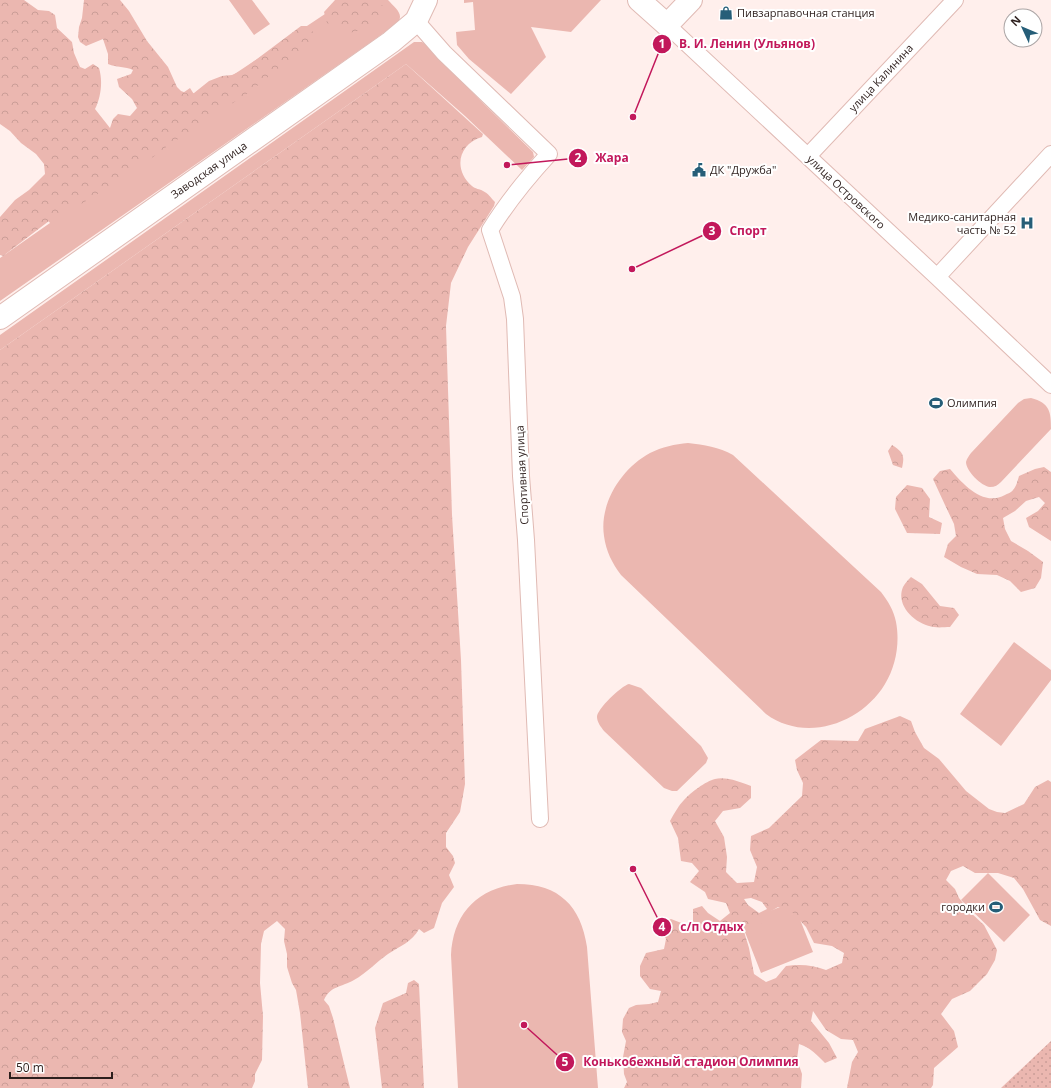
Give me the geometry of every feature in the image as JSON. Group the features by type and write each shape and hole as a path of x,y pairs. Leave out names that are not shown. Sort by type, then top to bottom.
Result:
{"main road":[{"path":"416,21 426,0"},
{"name":"улица Островского","path":"639,0 667,25"},
{"path":"667,25 690,0"},
{"name":"Заводская улица","path":"0,318 391,42 416,21"}],"street":[{"name":"улица Калинина","path":"808,156 955,0"},
{"name":"Спортивная улица","path":"416,21 444,53 550,154 528,177 505,206 490,230 512,297 515,319 521,476 526,540 540,819"},
{"name":"улица Островского","path":"667,25 1051,385"},
{"path":"937,277 1051,154"}],"green space":[{"path":"0,0 24,0 38,10 49,11 55,15 57,28 72,42 74,53 80,67 85,69 93,64 99,68 101,89 95,109 110,128 113,119 118,114 130,116 137,108 132,99 119,87 117,79 131,74 133,70 108,64 108,54 103,39 86,46 80,42 78,37 84,0 120,0 129,11 147,41 168,67 177,87 181,91 189,94 194,93 209,81 241,71 301,26 307,26 314,33 314,39 251,91 169,145 129,175 68,212 49,221 3,256 0,255 0,217 15,200 29,190 45,174 44,164 36,154 0,124"},
{"path":"229,0 252,0 270,24 254,35"},
{"path":"335,0 379,0 384,8 373,22 361,30 349,33 337,30 327,23 324,12"},
{"path":"346,0 388,0 400,15 399,21 0,301 0,258 50,223 37,207 48,187 190,88 197,99"},
{"path":"464,0 601,0 571,32 531,27 546,57 511,94 469,59 457,45 456,32 475,30 473,2 464,3"},
{"path":"414,42 422,42 425,44 533,152 534,157 522,170 465,116 406,64 0,350 0,335"},
{"path":"406,64 483,134 482,137 474,140 463,151 460,165 466,180 475,188 486,193 495,202 494,206 468,247 451,283 446,326 452,515 461,660 465,784 460,812 446,833 446,847 453,856 455,863 449,875 454,887 442,903 434,928 424,933 419,929 409,941 384,957 359,977 333,989 324,1000 329,1006 333,1018 350,1088 308,1088 300,1013 296,990 287,967 287,954 284,941 285,929 277,921 264,931 261,944 260,983 263,1016 262,1060 255,1074 255,1081 252,1088 0,1088 0,350"},
{"path":"1031,398 1042,403 1048,409 1051,418 1051,429 999,484 990,487 982,484 968,470 966,462 967,458 1018,403 1024,399"},
{"path":"688,443 717,448 733,455 881,592 894,614 896,622 898,638 896,654 892,670 885,684 875,698 862,710 847,719 831,725 814,728 798,727 781,723 766,714 621,575 615,566 606,547 603,524 609,499 615,488 630,468 650,453 669,446"},
{"path":"892,445 902,454 902,468 893,465 888,451"},
{"path":"1044,467 1051,472 1051,541 1029,527 1026,518 1038,511 1045,503 1039,497 1026,501 1015,511 1003,518 1005,529 1011,541 1043,562 1041,578 1035,588 1021,592 1010,581 997,575 977,574 944,557 948,544 956,536 954,524 933,479 940,471 950,469 967,487 974,492 981,496 997,498 1012,491 1019,476"},
{"path":"907,485 922,488 930,499 929,517 942,523 940,534 907,533 895,509 896,497"},
{"path":"911,577 922,584 940,606 954,608 959,615 950,627 938,627 920,623 909,613 902,601 901,594 903,587"},
{"path":"1014,642 1051,670 1051,680 1001,746 960,714"},
{"path":"629,684 641,688 701,746 708,758 706,763 677,791 664,788 604,731 598,723 597,717 601,709 615,693"},
{"path":"900,716 911,721 924,748 939,759 966,791 989,809 997,812 1005,813 1024,804 1035,787 1048,780 1051,782 1051,926 1040,920 1023,889 1014,878 998,873 975,873 963,866 951,871 946,880 955,889 959,898 970,912 984,925 997,950 995,960 987,974 970,991 952,999 941,1014 954,1031 958,1047 934,1068 933,1085 931,1088 847,1088 852,1062 858,1052 853,1040 841,1039 826,1030 813,1011 811,1021 829,1043 837,1058 825,1063 810,1049 799,1044 797,1059 802,1074 801,1088 624,1088 627,1082 624,1074 623,1057 626,1041 622,1032 623,1019 629,1008 636,1005 658,1002 661,991 650,989 640,976 640,966 646,953 664,949 666,939 662,929 666,921 671,919 684,924 693,922 693,909 702,906 708,913 720,921 730,913 726,903 708,899 705,892 690,882 699,871 692,863 681,861 678,838 670,821 678,807 694,791 707,782 715,779 728,779 751,786 751,798 740,808 723,811 715,821 724,837 727,857 726,872 737,883 754,882 757,867 750,850 751,836 769,828 802,796 803,783 797,770 795,760 821,740 858,741 865,729","holes":["751,898 762,902 767,909 759,913 748,905 744,899","778,907 789,909 806,927 814,943 832,946 844,953 842,963 826,970 806,965 786,966 776,978 766,982 754,974 749,948 742,925 744,924 755,927 761,924 763,916"]},
{"name":"городки","path":"988,873 1030,915 1004,942 961,900"},
{"path":"517,884 545,888 556,893 566,900 579,920 587,947 598,1088 458,1088 451,955 456,928 469,906 479,898 502,887"},
{"path":"793,902 813,952 761,973 741,922"},
{"path":"414,980 419,984 424,1088 382,1088 375,1028 383,1003 406,993 408,983"},
{"path":"1051,1041 1051,1088 1001,1088"}],"place":[{"name":"Пивзарпавочная станция","path":"726,13"},
{"name":"В. И. Ленин (Ульянов)","path":"633,117"},
{"name":"Жара","path":"507,165"},
{"name":"ДК \"Дружба\"","path":"699,170"},
{"name":"Медико-санитарная часть № 52","path":"1027,223"},
{"name":"Спорт","path":"632,269"},
{"name":"Олимпия","path":"936,403"},
{"name":"с/п Отдых","path":"633,869"},
{"name":"городки","path":"996,907"},
{"name":"Конькобежный стадион Олимпия","path":"524,1025"}]}
